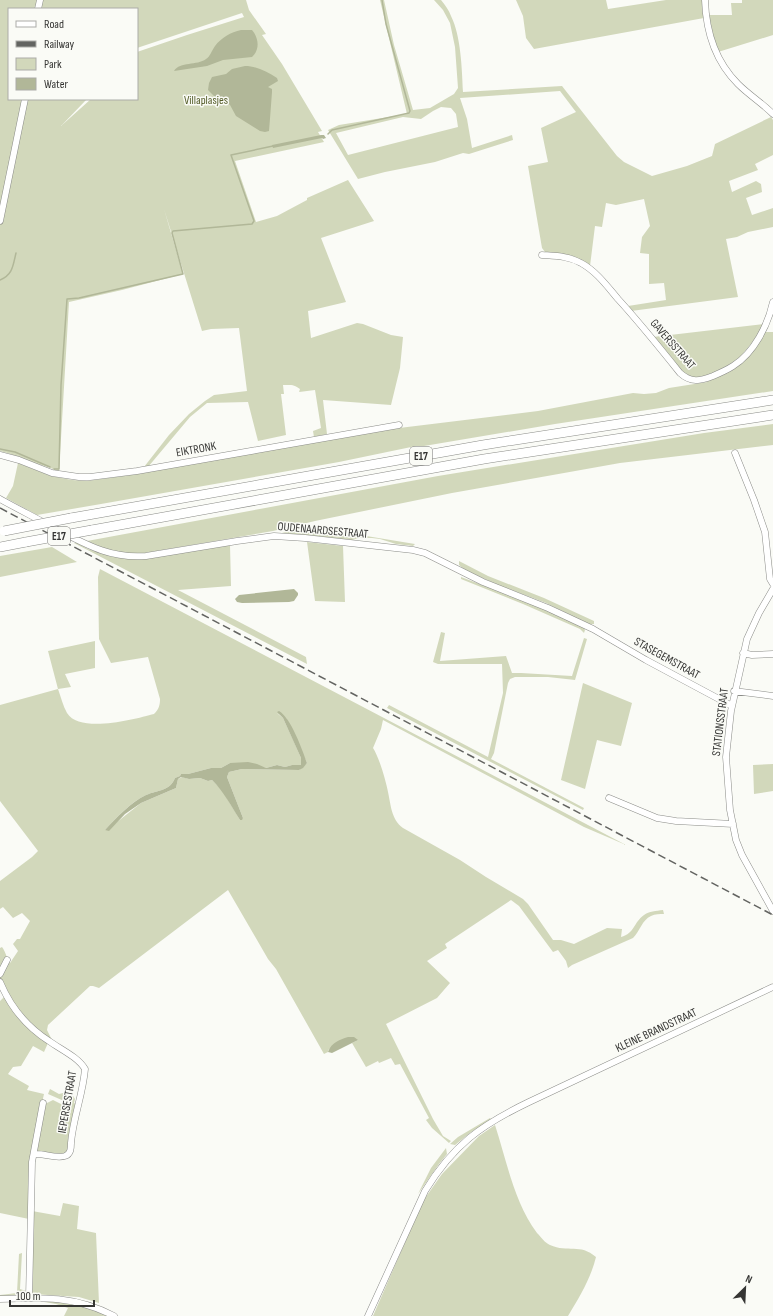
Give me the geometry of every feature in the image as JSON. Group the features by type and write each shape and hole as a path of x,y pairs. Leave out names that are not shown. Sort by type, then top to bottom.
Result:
{"highway":[{"name":"E17","path":"2,531 483,445 773,400"},
{"name":"E17","path":"0,547 484,459 773,415"}],"street":[{"path":"705,0 711,39 721,63 739,84 773,114"},
{"path":"0,221 25,100"},
{"name":"GAVERSSTRAAT","path":"542,255 570,258 580,262 589,269 605,284 643,326 680,373 686,378 694,380 703,380 722,372 734,366 743,358 764,329 773,302"},
{"name":"EIKTRONK","path":"0,455 19,460 52,473 90,477 137,471 399,425"},
{"path":"735,453 765,532 770,579 773,584"},
{"name":"OUDENAARDSESTRAAT","path":"0,499 84,544 120,556 146,556 274,536 413,550 425,553 483,582 548,608 593,629"},
{"name":"STATIONSSTRAAT","path":"772,907 739,848 728,794 726,758 729,721 743,653 751,629 773,589"},
{"name":"STASEGEMSTRAAT","path":"593,629 646,660 732,706"},
{"path":"743,653 752,655 773,654"},
{"path":"734,691 773,696"},
{"path":"608,798 657,818 676,821 733,824"},
{"path":"0,974 8,960"},
{"name":"IEPERSESTRAAT","path":"0,982 27,1024 47,1040 78,1061 85,1069 84,1082 72,1129 71,1149 69,1153 66,1156 60,1157 34,1154"},
{"name":"KLEINE BRANDSTRAAT","path":"368,1316 425,1191 442,1165 454,1151 478,1130 510,1111 773,987"},
{"name":"IEPERSESTRAAT","path":"29,1298 32,1162 44,1103"},
{"path":"0,1299 29,1298 81,1302 94,1306 114,1316"}],"green space":[{"name":"Villaplasjes","path":"0,0 246,0 249,10 266,34 262,35 282,64 322,131 318,132 324,142 235,161 256,222 277,216 307,200 307,198 348,180 374,221 321,238 346,302 308,311 311,338 357,323 391,335 403,337 400,368 391,405 323,400 327,434 314,437 313,431 321,428 315,390 299,392 300,389 296,386 283,385 284,394 281,394 286,435 258,441 248,402 207,403 190,417 148,467 144,467 169,435 189,414 205,401 214,395 247,391 239,328 211,329 202,331 164,209 183,274 69,302 59,472 0,451"},
{"path":"380,0 384,0 394,45 413,110 430,108 454,94 458,88 455,47 450,23 443,10 434,0 441,0 449,12 457,33 463,92 562,86 617,156 624,162 652,176 687,166 712,156 715,144 771,117 773,120 773,155 755,164 758,170 729,181 732,192 756,181 761,184 762,192 746,198 752,215 773,208 773,227 748,232 737,237 726,239 738,297 631,311 628,306 666,300 664,283 649,284 649,254 640,253 642,237 650,226 644,199 616,205 606,203 602,227 595,226 590,266 555,253 545,252 542,248 528,166 548,162 541,128 576,112 560,91 460,98 467,119 472,148 512,135 513,140 469,154 463,153 435,162 358,179 328,130 339,125 407,114","holes":["441,107 451,108 456,114 458,127 348,155 336,133 403,117 421,119"]},
{"path":"516,0 606,0 608,9 666,0 703,0 704,18 534,49 526,38 523,16"},
{"path":"742,0 773,0 773,35 718,52 710,27 709,15 732,15 731,3 742,3"},
{"path":"764,324 755,339 736,362 713,374 696,379 685,374 653,337"},
{"path":"765,332 773,332 773,391 555,424 424,446 416,446 339,462 37,515 6,498 13,486 18,463 51,476 87,481 130,475 391,429 538,411 633,393 656,393 669,388 707,382 708,379 730,370"},
{"path":"773,424 773,445 620,463 452,493 273,531 145,553 121,553 103,548 87,541 438,476 704,433"},
{"path":"293,530 354,534 415,544 413,546 396,544 372,538 359,538 352,540 282,533"},
{"path":"307,542 343,546 345,602 315,601"},
{"path":"74,543 111,556 131,559 146,559 230,545 231,586 178,590 306,657 307,664"},
{"path":"52,547 77,562 0,577 0,556"},
{"path":"459,561 488,576 544,598 594,621 594,624 588,624 546,603 498,585 465,570 459,565"},
{"path":"100,569 626,845 584,827 383,720 373,748 378,757 384,776 392,812 399,824 403,828 460,860 523,899 553,940 561,940 574,944 607,928 622,929 621,937 629,933 640,918 646,914 653,911 663,910 664,914 654,915 648,918 633,938 568,968 566,961 558,950 553,952 519,906 511,900 445,944 447,948 427,961 450,983 437,998 386,1024 433,1119 443,1136 451,1141 449,1143 432,1128 426,1120 429,1118 400,1064 395,1065 391,1058 379,1063 378,1061 366,1067 352,1043 358,1040 329,1049 328,1052 324,1054 276,969 268,959 228,890 99,988 90,986 48,1025 47,1030 52,1040 47,1039 20,1014 0,980 0,948 2,947 10,963 18,951 13,944 17,939 20,939 30,921 22,913 13,918 3,907 0,909 0,881 38,851 0,801 0,705 58,689 67,713 74,719 83,723 108,723 134,719 154,714 157,710 160,699 148,657 111,663 99,639 98,577","holes":["277,713 286,718 307,763 299,770 242,769 229,772 227,777 243,818 240,820 222,790 212,780 208,781 200,778 189,779 182,777 178,779 176,788 141,803 107,830 105,830 119,815 135,802 146,795 167,788 175,778 181,774 188,774 211,768 221,768 230,763 266,768 277,765 285,767 301,765 301,758 283,718"]},
{"path":"461,577 548,610 584,627 584,633 580,629 461,579"},
{"path":"441,632 445,633 440,661 506,656 512,673 572,676 584,638 587,639 575,680 548,677 515,677 510,679 494,753 491,759 584,808 583,810 387,708 389,705 488,757 503,693 502,664 438,664 433,662"},
{"path":"95,641 95,668 65,674 71,687 58,689 48,651"},
{"path":"583,683 632,703 621,746 597,740 585,789 561,780"},
{"path":"773,764 773,791 754,794 753,765"},
{"path":"5,996 48,1043 44,1052 33,1046 21,1066 13,1067 8,1074 29,1086 27,1090 44,1094 33,1143 29,1219 0,1213 0,1001"},
{"path":"50,1089 59,1094 63,1093 73,1096 75,1099 74,1103 77,1104 68,1151 62,1155 36,1151 45,1104 53,1100 63,1104 64,1101 48,1094"},
{"path":"490,1118 491,1119 455,1145 450,1144 458,1137"},
{"path":"495,1125 507,1167 522,1208 537,1233 550,1245 585,1250 596,1257 588,1280 568,1316 373,1316 423,1201 442,1174 479,1136"},
{"path":"446,1148 447,1154 418,1194 431,1168"},
{"path":"63,1203 79,1206 77,1229 96,1233 99,1303 79,1297 32,1294 32,1211 60,1216"},
{"path":"22,1253 20,1289 26,1291 26,1295 0,1298 0,1295 17,1293 19,1254"},
{"path":"44,1300 77,1304 111,1316 64,1316 68,1308 44,1302"}],"water":[{"path":"241,30 252,30 256,37 258,44 255,54 252,57 223,60 207,66 174,71 180,66 206,59 220,40"},
{"path":"245,66 258,68 277,78 278,81 268,87 272,89 269,131 260,131 236,116 230,105 215,97 208,90 212,77 226,74 232,69"},
{"path":"324,135 326,138 273,148 272,145"},
{"path":"294,589 298,595 294,601 289,602 242,603 237,602 235,599 239,595"},
{"path":"279,711 288,720 292,727 307,763 299,770 242,769 229,772 227,777 243,818 242,820 240,820 224,794 212,780 208,781 200,778 189,779 181,777 178,779 176,788 141,803 125,814 109,831 105,830 129,806 146,795 167,788 175,778 181,774 188,774 211,768 221,768 230,763 248,762 266,768 277,765 285,767 301,765 301,758 283,718 277,712"},
{"path":"354,1037 358,1040 332,1053 328,1052 339,1040"}],"waterway":[{"path":"328,134 332,130 409,113 410,111 386,24 382,0"},
{"path":"54,469 59,469 61,385 67,299 79,298 183,274 172,233 173,231 252,224 254,221 231,155 273,146"},
{"path":"0,280 10,272 16,253"},
{"path":"0,449 15,452 50,467"}],"railway":[{"path":"0,508 773,915"}]}
